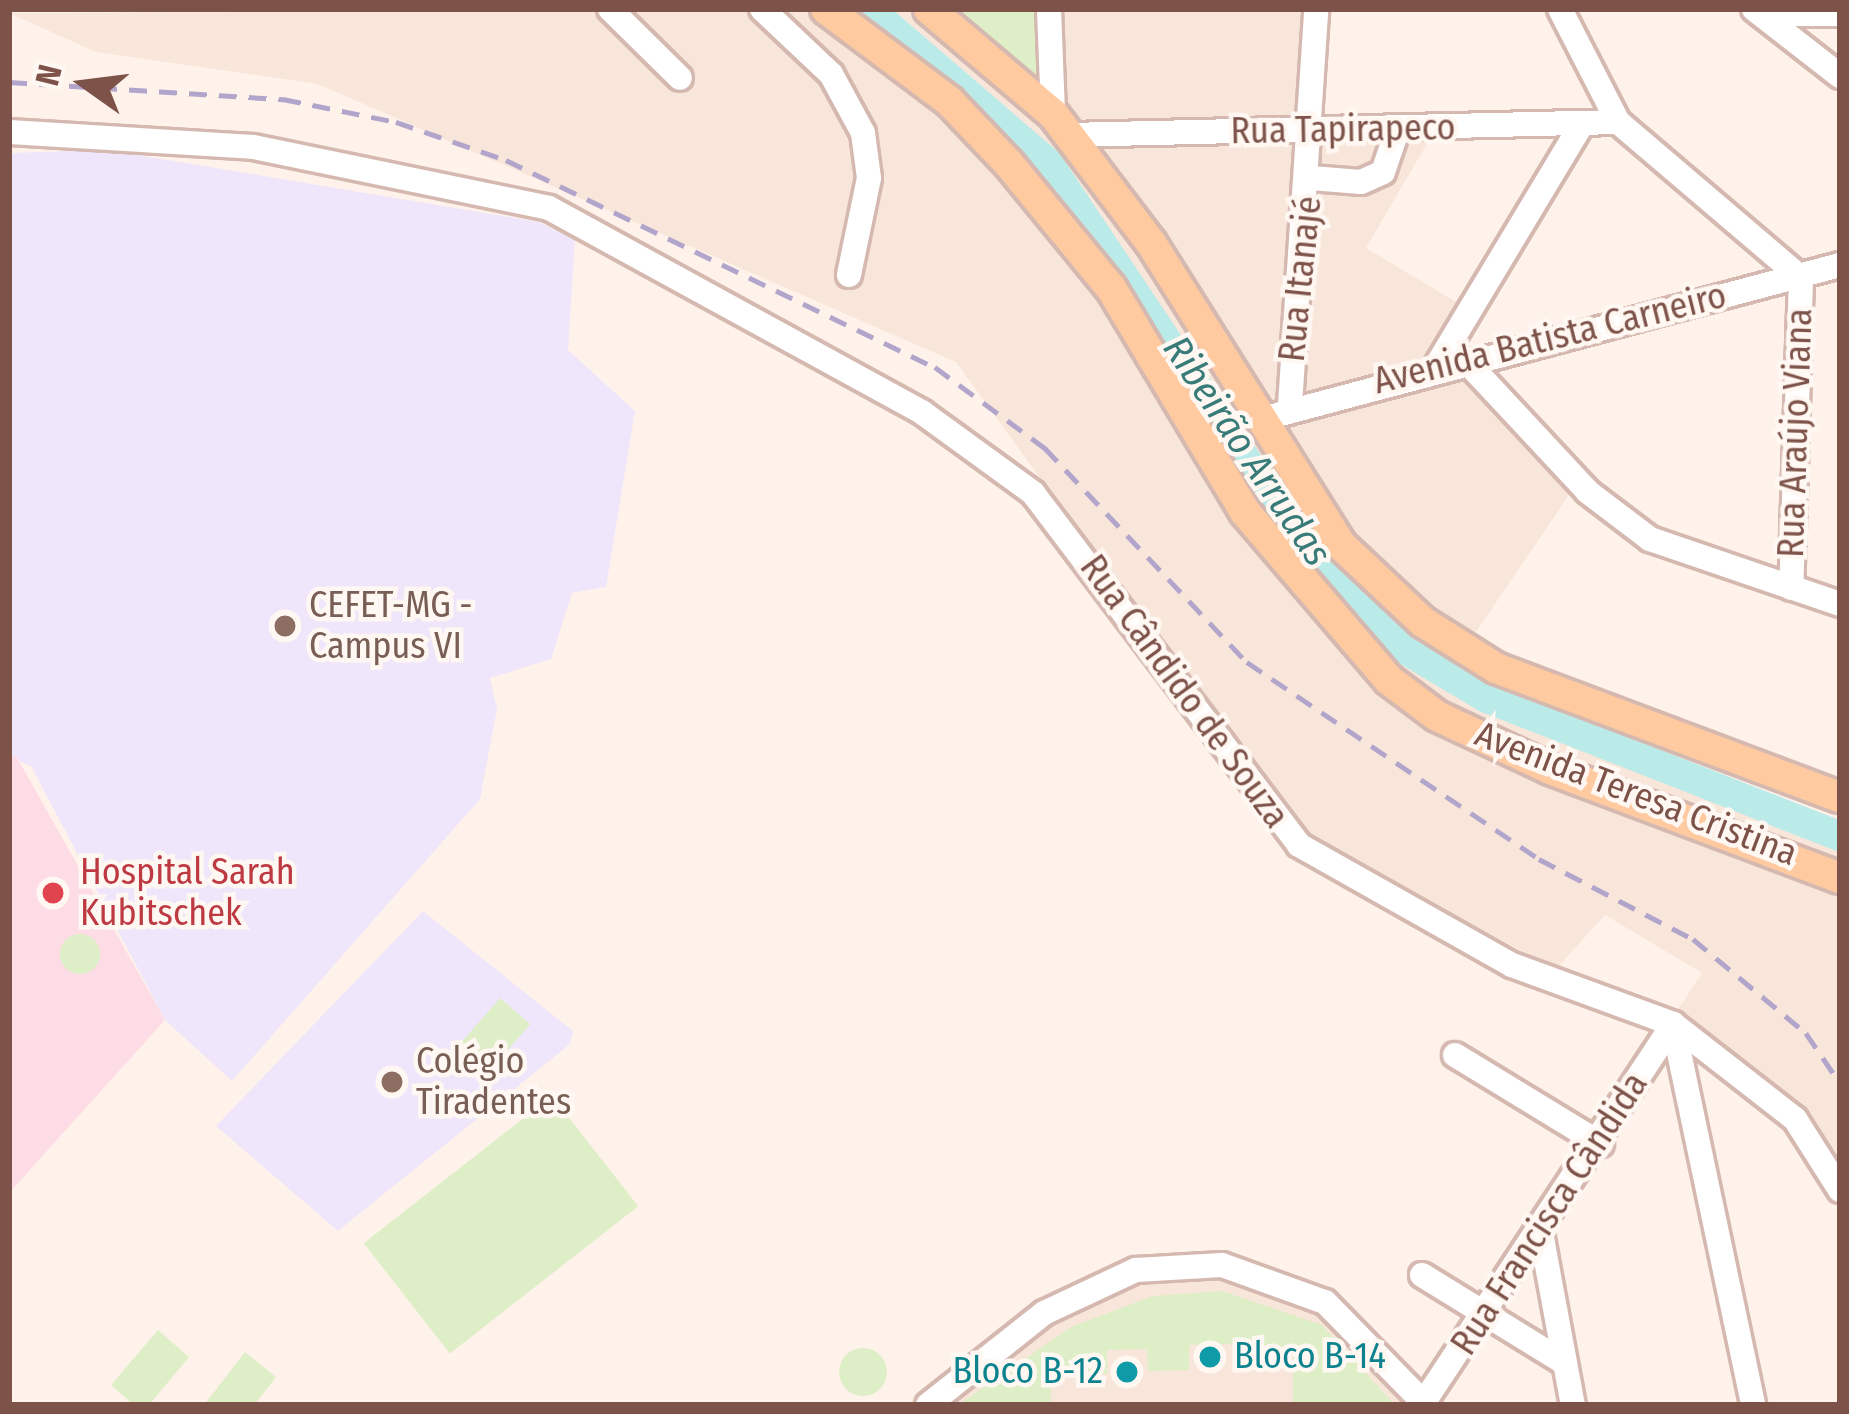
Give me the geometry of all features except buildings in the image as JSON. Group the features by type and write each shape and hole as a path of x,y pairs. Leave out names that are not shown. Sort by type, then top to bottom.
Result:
{"main road":[{"name":"Avenida Teresa Cristina","path":"826,9 949,100 1009,164 1111,288 1245,512 1389,680 1437,716 1550,769 1840,878"},
{"name":"Avenida Teresa Cristina","path":"929,9 1060,124 1276,412 1342,546 1424,622 1496,668 1840,796"}],"street":[{"path":"610,9 680,78"},
{"path":"762,9 831,74 863,133 868,178 849,275"},
{"path":"1048,9 1060,124"},
{"name":"Rua Itanajé","path":"1276,412 1311,178 1316,9"},
{"path":"1560,9 1618,122 1801,278"},
{"path":"1757,12 1840,14"},
{"path":"1757,12 1840,76"},
{"name":"Rua Tapirapeco","path":"1060,124 1312,130 1580,129 1618,122"},
{"path":"1311,178 1361,182 1383,172 1398,128"},
{"path":"1437,365 1580,129"},
{"name":"Rua Cândido de Souza","path":"9,132 254,147 549,208 835,364 1034,493 1299,845 1512,965 1672,1024 1796,1119 1840,1190"},
{"name":"Avenida Batista Carneiro","path":"1276,412 1437,365 1840,265"},
{"name":"Rua Araújo Viana","path":"1791,588 1801,278"},
{"path":"1466,361 1588,492 1650,539 1840,604"},
{"path":"1672,1024 1753,1405"},
{"name":"Rua Francisca Cândida","path":"1425,1404 1601,1144 1672,1024"},
{"path":"1455,1055 1601,1144"},
{"path":"1541,1233 1573,1405"},
{"path":"928,1405 1044,1313 1136,1270 1178,1265 1222,1265 1325,1302 1425,1404"},
{"path":"1422,1275 1562,1361"}],"shaded area":[{"path":"1319,9 1323,130 1435,130 1366,248 1468,309 1450,368 1573,489 1446,676 1840,839 1840,1193 1790,1119 1665,1029 1702,973 1605,915 1556,969 1317,842 1231,742 956,362 318,84 96,52 9,13"},
{"name":"CEFET-MG - Campus VI","path":"107,150 539,222 575,240 568,350 635,411 606,587 572,593 551,659 490,678 497,709 480,799 232,1081 165,1020 31,766 9,757 9,153"},
{"name":"Hospital Sarah Kubitschek","path":"16,756 165,1020 9,1193 9,757"},
{"name":"Colégio Tiradentes","path":"423,911 573,1031 570,1044 338,1231 216,1126"},
{"path":"1178,1265 1325,1302 1426,1405 928,1405 1044,1313"}],"green space":[{"path":"947,9 1043,9 1045,95"},
{"path":"80,934 94,940 100,954 94,968 80,974 66,968 60,954 66,940"},
{"path":"500,998 530,1024 487,1074 457,1048"},
{"path":"552,1096 638,1206 450,1353 364,1243"},
{"path":"1222,1291 1322,1325 1395,1405 1293,1405 1293,1347 1230,1344 1189,1345 1189,1370 1148,1371 1147,1349 1107,1350 1107,1374 1052,1376 1050,1405 958,1405 1071,1327 1153,1296"},
{"path":"158,1330 189,1357 149,1405 134,1405 111,1385"},
{"path":"863,1348 880,1355 887,1372 880,1389 863,1396 846,1389 839,1372 846,1355"},
{"path":"245,1352 276,1377 254,1405 204,1405"}],"waterway":[{"name":"Ribeirão Arrudas","path":"869,9 1048,163 1310,556 1398,645 1487,698 1840,836"}],"railway":[{"path":"9,82 283,99 396,122 506,160 935,367 1045,448 1247,662 1539,859 1693,939 1806,1033 1840,1083"}],"place":[{"name":"CEFET-MG - Campus VI","path":"285,626"},
{"name":"Hospital Sarah Kubitschek","path":"53,893"},
{"name":"Colégio Tiradentes","path":"392,1082"},
{"name":"Bloco B-14","path":"1210,1357"},
{"name":"Bloco B-12","path":"1127,1372"}]}
